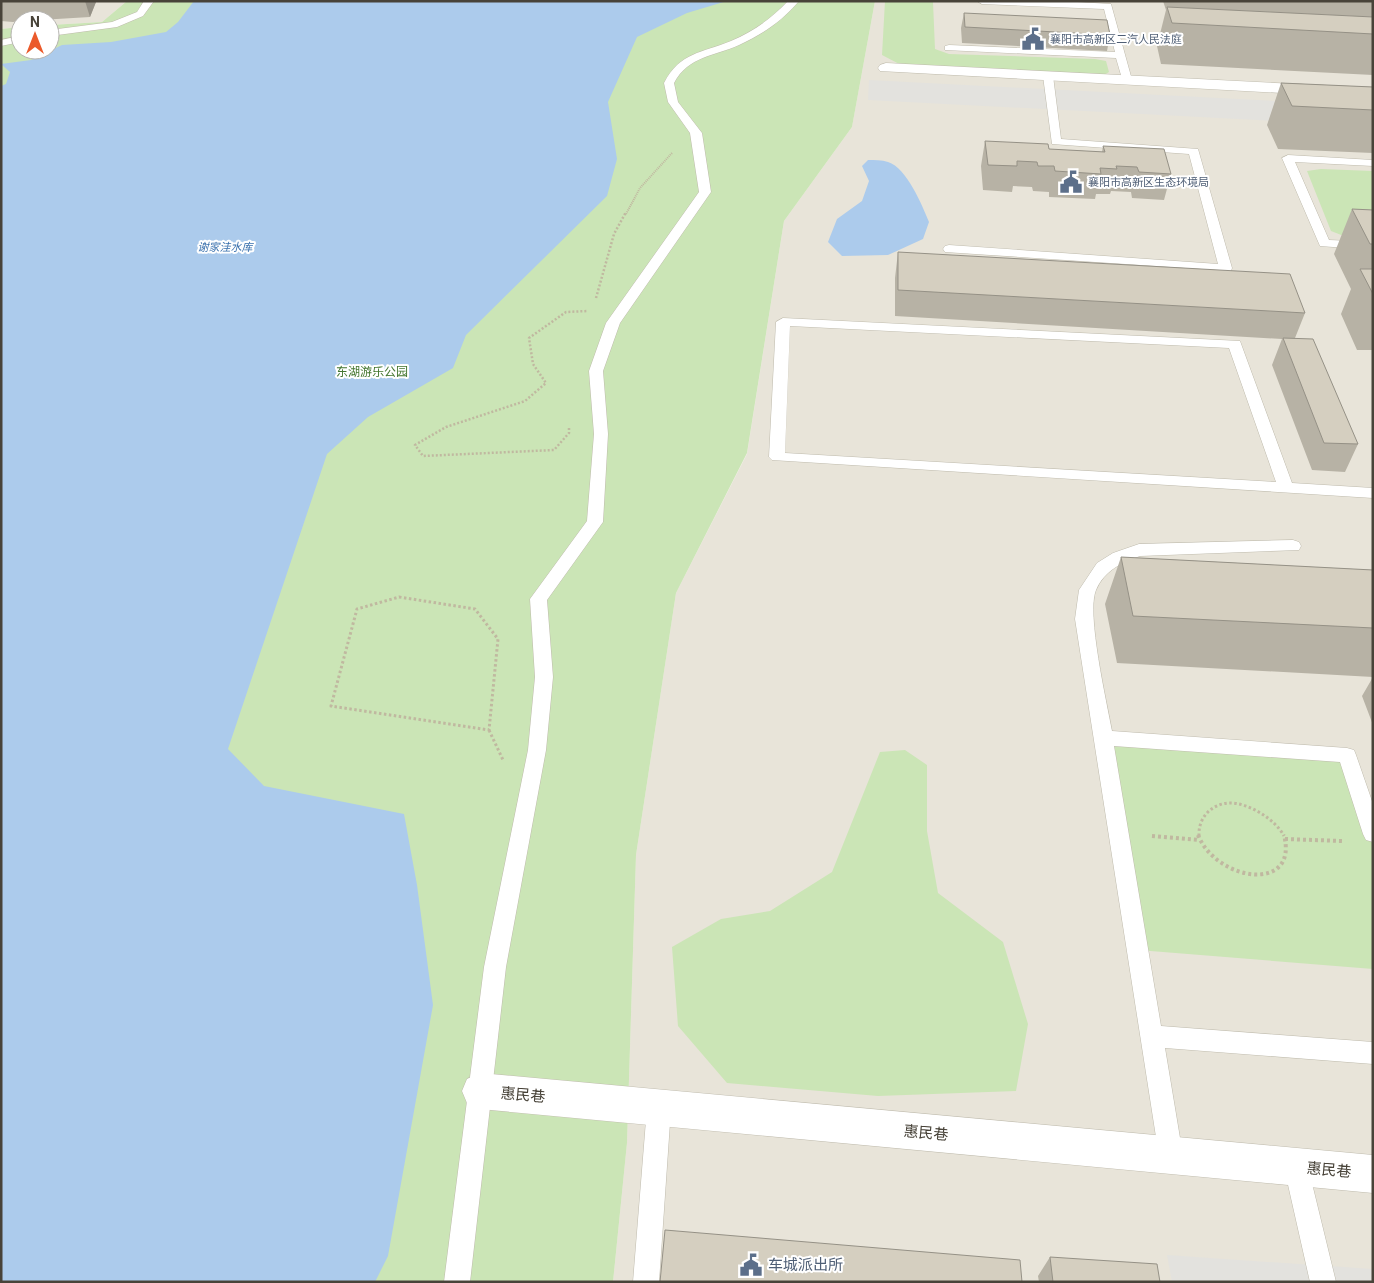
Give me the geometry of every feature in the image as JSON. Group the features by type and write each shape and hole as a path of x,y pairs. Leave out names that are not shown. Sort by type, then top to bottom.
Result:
{"street":[{"path":"886,68 1373,93"},
{"name":"惠民巷","path":"480,1091 1373,1174"}],"lane":[{"path":"60,31 114,25 140,14 149,1"},
{"path":"456,1282 495,967 536,750 544,677 538,599 595,522 601,434 596,371 613,323 705,192 696,133 673,102 669,83 676,70 699,55 735,43 771,24 794,1"},
{"path":"982,1 1108,6 1127,80"},
{"path":"949,48 1120,55"},
{"path":"949,249 1226,268 1194,151 1056,142 1048,76"},
{"path":"1373,163 1288,158 1324,243 1373,246"},
{"path":"1286,488 1234,344 783,322 777,457 1286,488 1373,492"},
{"path":"1171,1156 1084,619 1088,590 1103,567 1119,557 1139,550 1293,546"},
{"path":"1103,738 1347,755 1373,834"},
{"path":"1152,1036 1373,1053"},
{"path":"646,1282 659,1108"},
{"path":"1296,1167 1324,1282"}],"path":[{"path":"589,320 614,234 640,188 676,148 696,133"},
{"path":"570,423 569,433 554,450 423,456 415,445 446,427 525,401 546,384 533,364 529,338 566,312 623,308"},
{"path":"489,730 331,706 356,609 398,597 475,609 498,639 489,730 526,808"},
{"path":"1228,803 1243,805 1269,818 1279,828 1285,838 1287,851 1284,861 1275,870 1263,874 1247,875 1232,871 1217,863 1206,852 1199,840 1197,828 1199,818 1206,811 1228,803"},
{"path":"1119,833 1199,840"},
{"path":"1285,838 1344,841"}],"shaded area":[{"path":"1,1 127,1 102,22 60,24 60,10 10,10 10,28 1,29"},
{"path":"875,1 1373,1 1373,1282 613,1282 627,1143 636,855 676,593 747,454 784,221 852,127"},
{"path":"869,80 1373,106 1373,126 868,100"},
{"path":"1167,1255 1373,1269 1373,1282 1172,1282"}],"green space":[{"name":"东湖游乐公园","path":"127,1 875,1 852,127 784,221 747,453 676,593 636,855 627,1143 613,1282 1,1282 1,29 10,28 10,60 60,60 60,24 102,22"},
{"path":"885,1 935,1 933,2 935,49 949,54 1095,59 1106,61 1109,72 1104,75 903,66 882,55"},
{"path":"1321,169 1373,171 1373,241 1354,240 1331,231 1307,171"},
{"path":"1103,738 1347,755 1373,834 1373,969 1138,950"},
{"path":"905,750 927,765 927,831 938,893 1003,942 1028,1024 1016,1091 878,1096 727,1083 678,1026 672,947 721,919 770,911 832,872 880,752"}],"water":[{"name":"谢家洼水库","path":"194,1 727,1 687,13 637,37 608,102 617,159 607,196 466,335 453,368 368,417 327,454 228,749 264,786 404,814 417,885 433,1005 388,1256 375,1282 1,1282 1,86 6,84 10,72 1,64 31,60 60,60 60,46 62,45 111,42 166,32 178,22"},
{"path":"868,160 888,162 901,172 913,188 929,222 923,239 888,255 842,256 828,242 837,219 862,201 869,181 862,166"}],"building":[{"path":"1167,7 1373,17 1373,34 1172,23"},
{"path":"964,13 1107,20 1110,35 965,27"},
{"path":"1281,83 1373,87 1373,110 1292,106"},
{"path":"985,141 1048,144 1049,149 1105,152 1103,146 1164,149 1171,174 1139,172 1137,167 1116,166 1117,169 1100,168 1101,174 1055,171 1054,166 1038,166 1037,162 1017,161 1017,166 988,165"},
{"path":"1352,209 1373,210 1373,244 1370,244"},
{"path":"898,252 1290,274 1305,313 898,290"},
{"path":"1360,269 1373,269 1373,294"},
{"path":"1283,338 1313,339 1358,444 1324,443"},
{"path":"1121,557 1373,570 1373,628 1133,616"},
{"path":"665,1230 1020,1260 1022,1282 660,1282"},
{"path":"1050,1257 1157,1264 1160,1282 1053,1282"}],"place":[{"name":"襄阳市高新区二汽人民法庭","path":"1033,39"},
{"name":"襄阳市高新区生态环境局","path":"1071,182"},
{"name":"车城派出所","path":"751,1265"}]}
